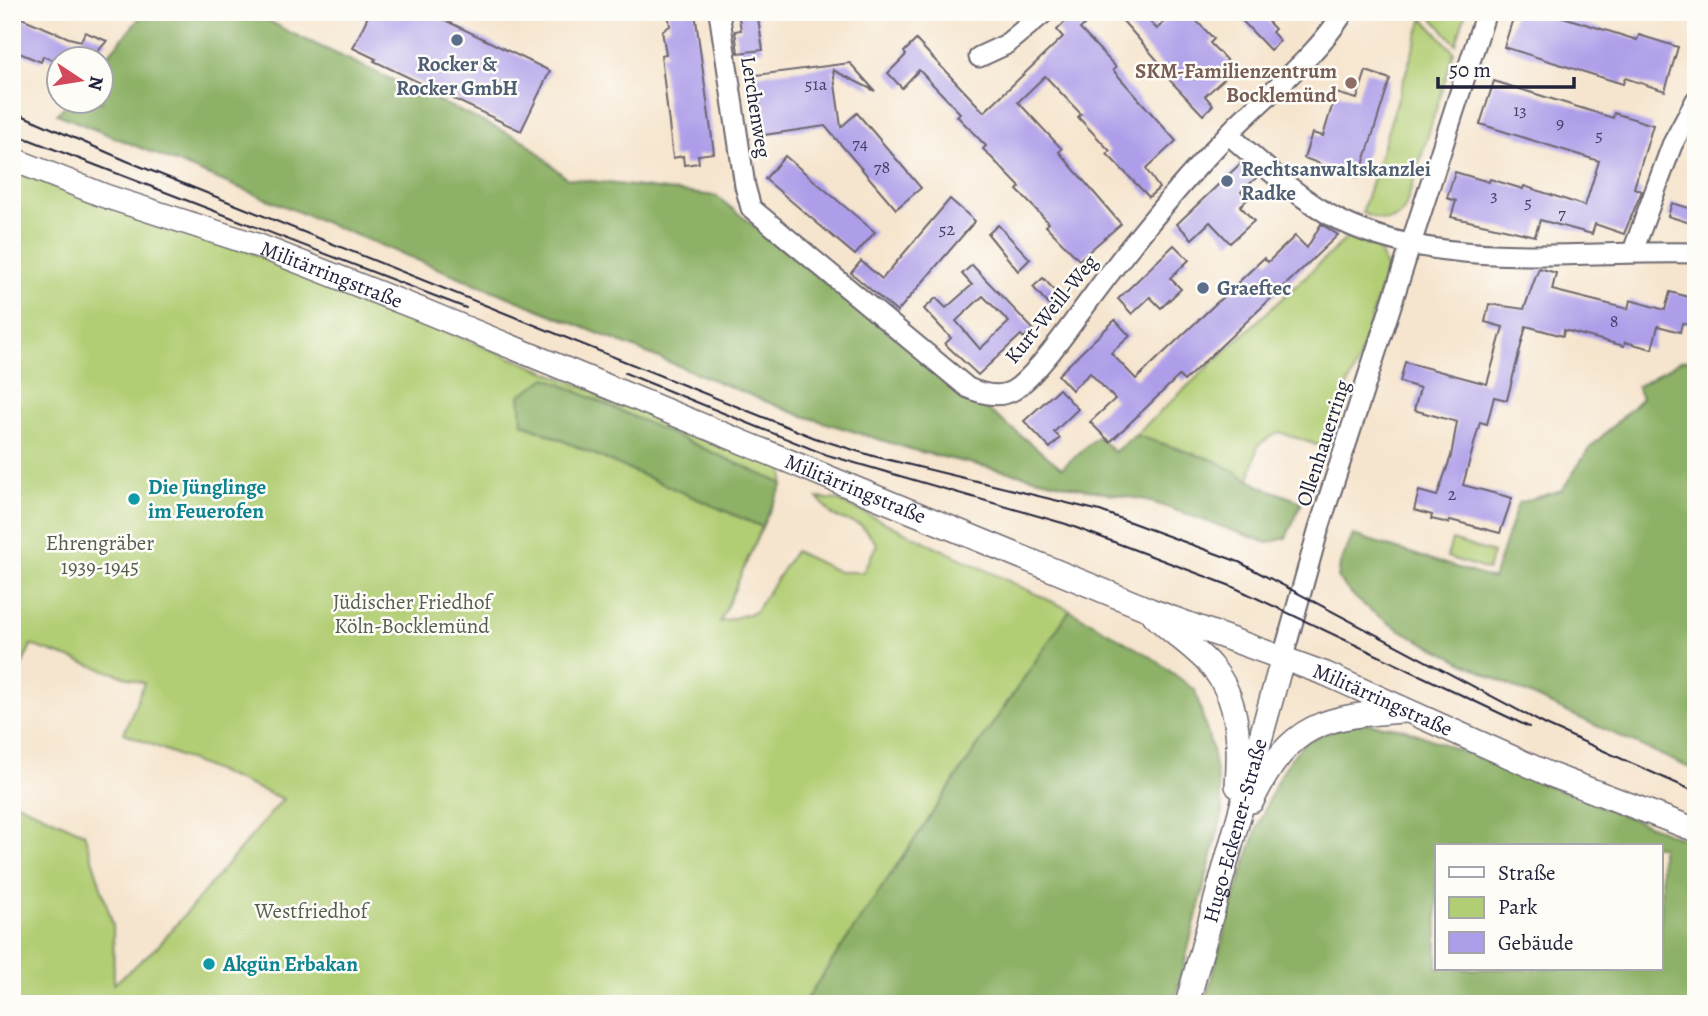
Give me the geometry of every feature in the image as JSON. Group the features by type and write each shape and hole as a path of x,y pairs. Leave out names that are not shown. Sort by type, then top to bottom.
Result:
{"main road":[{"name":"Militärringstraße","path":"12,159 105,196 309,265 1150,610 1283,657 1551,775 1696,830"},
{"path":"1150,610 1175,638 1212,667 1228,693 1235,716 1240,750 1234,838"},
{"name":"Hugo-Eckener-Straße","path":"1187,1004 1283,657"},
{"path":"1234,838 1260,784 1287,748 1309,728 1350,715 1409,711"}],"street":[{"name":"Lerchenweg","path":"719,12 745,186 751,208"},
{"path":"979,57 1004,45 1045,12"},
{"name":"Kurt-Weill-Weg","path":"751,208 968,388 984,394 1001,394 1014,389 1044,359 1117,263 1228,134 1308,56 1344,12"},
{"name":"Ollenhauerring","path":"1283,657 1318,531 1413,245 1486,12"},
{"path":"1633,251 1672,145 1696,100"},
{"path":"1228,134 1290,189 1321,209 1364,230 1413,245 1447,251 1500,253 1696,253"}],"green space":[{"path":"145,12 254,12 289,32 525,141 566,178 716,196 1062,468 1098,436 1114,452 1135,435 1216,461 1260,486 1302,502 1286,538 1268,543 1146,500 1084,489 920,452 797,414 62,116 116,116 116,46"},
{"path":"1427,12 1466,12 1456,44"},
{"path":"1423,18 1454,52 1405,208 1396,218 1380,220 1362,213"},
{"path":"12,171 245,250 784,468 783,484 547,378 522,423 762,527 720,622 755,612 795,551 839,572 863,572 877,544 861,525 833,516 818,498 837,500 1070,610 803,1004 12,1004 12,801 84,833 113,925 114,984 159,945 283,799 124,733 144,683 31,645 12,688"},
{"path":"1349,236 1377,248 1387,268 1357,365 1320,446 1279,432 1258,445 1249,480 1216,461 1135,435"},
{"path":"1696,358 1696,771 1520,690 1412,636 1364,606 1338,579 1340,564 1353,535 1493,579 1518,503 1562,490 1589,449 1642,398 1637,387 1680,361"},
{"path":"547,378 783,484 762,527 522,423 520,395"},
{"path":"1452,540 1493,553 1488,570 1447,557"},
{"path":"1070,610 1153,658 1195,690 1212,749 1223,812 1174,1004 803,1004"},
{"path":"1357,722 1405,729 1696,844 1696,1004 1204,1004 1232,904 1260,822 1291,759 1307,742"}],"building":[{"path":"370,12 428,12 550,71 521,131 374,61 376,59 353,48"},
{"path":"668,12 695,12 714,153 698,155 699,163 684,165 683,156 673,158 661,55 666,54 662,31 670,26"},
{"path":"738,12 757,12 763,50 738,53 735,31 741,30"},
{"path":"1075,12 1097,12 1080,29 1116,67 1113,70 1176,141 1146,169 1159,188 1149,197 1107,154 1110,151 1078,117 1081,114 1045,76 1018,102 1062,149 1059,152 1121,224 1079,260 1046,226 1049,223 1017,190 1020,187 983,149 986,146 957,116 960,113 919,70 902,88 888,73 916,40 984,112 1063,37 1057,30"},
{"path":"1115,12 1140,12 1157,29 1174,12 1188,12 1214,39 1210,43 1235,69 1205,96 1213,105 1203,115 1162,72 1165,69"},
{"path":"1234,12 1259,12 1275,29 1272,32 1280,41 1270,50"},
{"path":"1515,12 1547,12 1637,40 1639,35 1678,47 1665,91 1625,78 1623,84 1504,47"},
{"path":"12,14 69,38 81,41 85,32 107,41 103,46 46,46 46,57 43,56 41,62 12,50"},
{"path":"850,63 875,91 833,70 841,127 857,113 921,188 896,209 825,126 757,136 755,120 762,119 756,75"},
{"path":"1366,71 1390,79 1359,178 1304,158 1312,133 1323,136 1336,93 1357,99"},
{"path":"1494,81 1613,118 1614,113 1653,125 1634,188 1642,191 1624,234 1595,224 1592,234 1540,220 1535,236 1451,217 1456,201 1447,198 1455,172 1523,189 1524,186 1585,206 1599,161 1480,124"},
{"path":"785,156 875,232 855,255 765,179"},
{"path":"1242,162 1257,177 1241,192 1248,199 1240,206 1254,221 1230,243 1210,222 1192,239 1177,224"},
{"path":"950,199 975,221 897,312 851,273 861,261 882,279"},
{"path":"1672,203 1696,210 1696,225 1668,216"},
{"path":"1321,224 1338,235 1184,381 1179,376 1110,442 1090,422 1115,399 1090,373 1072,390 1058,375 1115,320 1130,336 1111,353 1136,379 1264,258 1268,262 1295,236 1307,248"},
{"path":"998,225 1030,259 1018,271 988,234"},
{"path":"1174,245 1189,260 1170,278 1181,289 1161,308 1150,297 1132,314 1118,299"},
{"path":"972,265 1033,329 1024,338 1021,335 978,375 945,344 951,338 924,309 936,298 946,308 972,285 962,274","holes":["983,296 1009,322 980,349 956,321"]},
{"path":"1539,268 1556,273 1552,290 1628,309 1630,300 1665,310 1670,292 1696,299 1696,327 1682,323 1680,332 1658,326 1652,349 1625,342 1624,346 1564,330 1563,336 1526,326 1507,400 1494,397 1487,424 1480,422 1463,485 1512,498 1500,533 1450,520 1449,523 1431,519 1432,515 1414,510 1419,491 1437,496 1451,456 1457,422 1414,410 1420,388 1400,382 1405,362 1487,384 1503,327 1485,322 1489,304 1524,309"},
{"path":"1043,278 1060,296 1050,306 1033,287"},
{"path":"1059,389 1078,409 1054,432 1060,438 1050,448 1024,421"}],"tram line":[{"path":"12,111 127,161 815,438 873,456 1100,511 1239,562 1546,725 1696,792"},
{"path":"12,133 466,308"},
{"path":"625,373 824,454 1066,524 1231,586 1529,727"}],"place":[{"name":"Rocker & Rocker GmbH","path":"457,40"},
{"name":"SKM-Familienzentrum Bocklemünd","path":"1351,83"},
{"name":"Rechtsanwaltskanzlei Radke","path":"1227,181"},
{"name":"Graeftec","path":"1203,288"},
{"name":"Die Jünglinge im Feuerofen","path":"134,499"},
{"name":"Akgün Erbakan","path":"209,964"}],"park label":[{"name":"Ehrengräber 1939-1945","path":"100,555"},
{"name":"Jüdischer Friedhof Köln-Bocklemünd","path":"412,614"},
{"name":"Westfriedhof","path":"311,911"}]}
